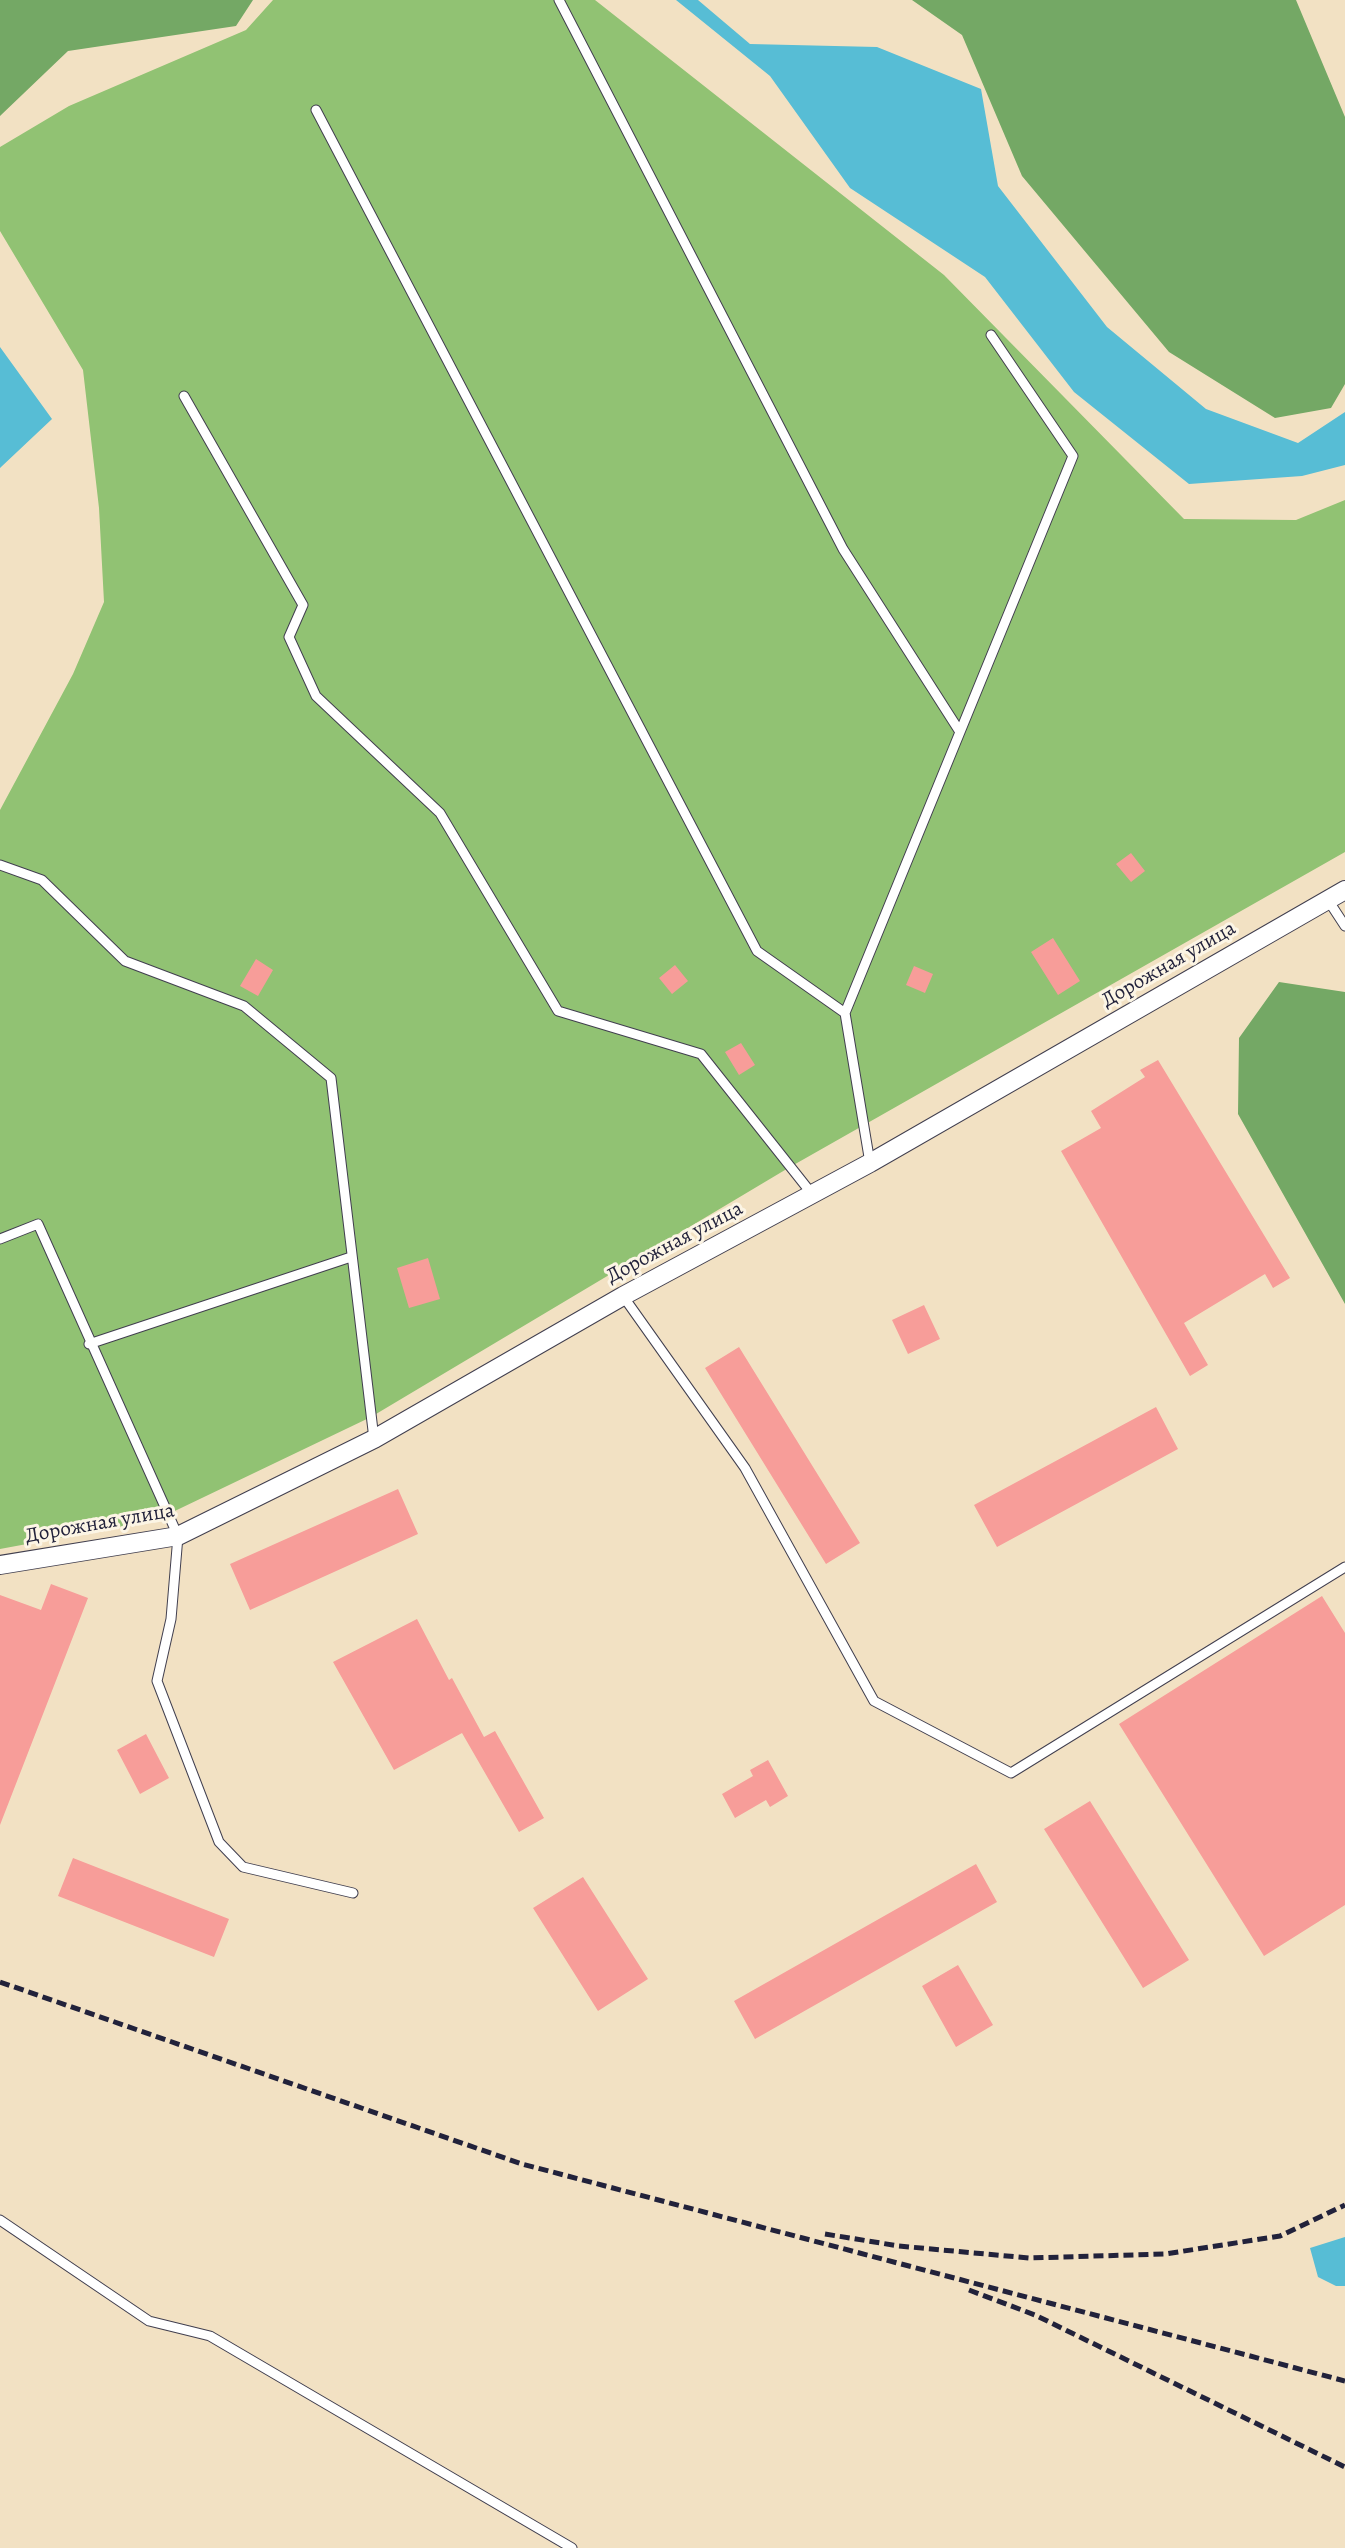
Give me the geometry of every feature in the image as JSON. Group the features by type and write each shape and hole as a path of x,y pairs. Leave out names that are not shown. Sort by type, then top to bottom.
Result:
{"street":[{"name":"Дорожная улица","path":"0,1565 178,1536 374,1439 623,1296 870,1163 1345,890"}],"lane":[{"path":"559,0 843,549 960,732"},
{"path":"316,110 757,951 845,1013"},
{"path":"870,1163 845,1013 1073,456 991,335"},
{"path":"184,396 303,605 289,637 316,696 440,813 558,1011 701,1054 812,1194"},
{"path":"0,865 42,880 125,961 244,1006 331,1078 374,1439"},
{"path":"1328,900 1345,926"},
{"path":"0,1239 38,1224 89,1344 178,1536 171,1619 157,1681 219,1842 243,1867 353,1893"},
{"path":"89,1344 351,1257"},
{"path":"623,1296 744,1468 874,1700 1011,1773 1345,1567"},
{"path":"0,2220 149,2321 210,2336 572,2548"}],"green space":[{"path":"0,0 253,0 236,26 68,51 0,116"},
{"path":"273,0 595,0 944,275 1184,519 1296,520 1345,500 1345,852 790,1167 371,1417 156,1520 0,1549 0,810 73,674 104,602 99,508 83,370 0,231 0,147 69,106 246,30"},
{"path":"912,0 1296,0 1345,117 1345,384 1331,408 1275,418 1169,352 1022,176 962,35"},
{"path":"1279,982 1345,992 1345,1304 1238,1114 1239,1038"}],"water":[{"path":"676,0 698,0 750,44 877,47 981,89 998,186 1107,327 1206,409 1298,443 1345,412 1345,465 1302,476 1189,484 1074,392 985,277 850,188 770,76"},
{"path":"0,347 52,419 0,468"},
{"path":"1345,2237 1345,2286 1336,2286 1318,2277 1310,2248"}],"building":[{"path":"1131,853 1145,871 1131,882 1116,864"},
{"path":"1053,938 1080,981 1058,995 1031,952"},
{"path":"256,959 273,970 258,996 240,986"},
{"path":"675,965 688,981 672,994 659,978"},
{"path":"914,966 933,974 925,993 906,985"},
{"path":"741,1043 755,1065 739,1075 725,1052"},
{"path":"1158,1060 1290,1278 1273,1288 1265,1274 1184,1323 1208,1365 1190,1376 1061,1151 1101,1128 1091,1111 1145,1077 1140,1070"},
{"path":"428,1258 440,1299 409,1308 397,1268"},
{"path":"924,1305 940,1339 908,1354 892,1320"},
{"path":"739,1347 860,1543 826,1564 705,1368"},
{"path":"1156,1407 1178,1449 997,1547 974,1505"},
{"path":"398,1489 418,1534 250,1610 230,1564"},
{"path":"51,1584 88,1598 0,1825 0,1595 41,1610"},
{"path":"1322,1596 1345,1633 1345,1905 1264,1956 1119,1724"},
{"path":"417,1619 449,1680 452,1678 484,1737 495,1731 544,1818 519,1832 462,1733 394,1770 333,1662"},
{"path":"146,1734 169,1778 140,1794 117,1750"},
{"path":"768,1760 788,1796 770,1807 766,1800 735,1818 722,1794 753,1776 750,1770"},
{"path":"1090,1801 1189,1960 1143,1988 1044,1829"},
{"path":"73,1858 229,1919 214,1957 58,1896"},
{"path":"976,1864 997,1902 755,2039 734,2001"},
{"path":"583,1877 648,1979 598,2011 533,1908"},
{"path":"958,1965 993,2025 956,2047 922,1986"}],"railway":[{"path":"0,1982 522,2164 1345,2381"},
{"path":"825,2234 899,2246 1029,2258 1165,2254 1280,2236 1345,2205"},
{"path":"969,2290 1035,2315 1345,2467"}]}
